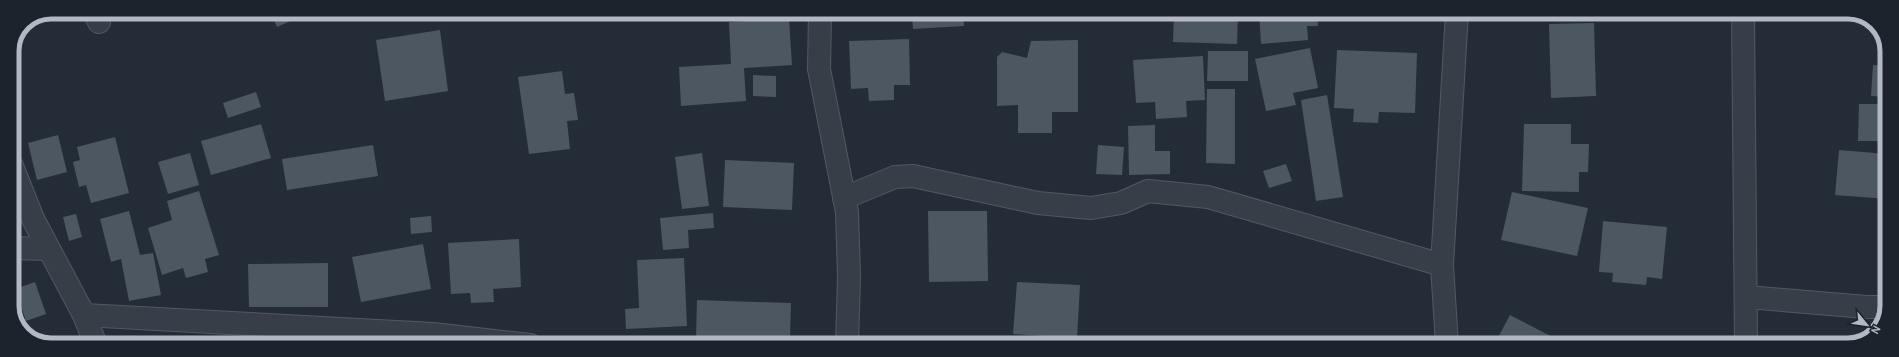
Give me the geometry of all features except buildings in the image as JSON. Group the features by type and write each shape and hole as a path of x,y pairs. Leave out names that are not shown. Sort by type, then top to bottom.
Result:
{"street":[{"path":"820,19 819,69 847,212 849,277 847,338"},
{"path":"1447,338 1442,265 1457,19"},
{"path":"1743,19 1747,297 1746,338"},
{"path":"844,198 895,177 913,176 1038,203 1091,208 1121,203 1148,191 1208,197 1442,265"},
{"path":"19,185 32,219 84,315 93,338"},
{"path":"19,238 32,219"},
{"path":"19,248 48,249"},
{"path":"1747,297 1880,307"},
{"path":"84,315 433,334 468,338"}]}
